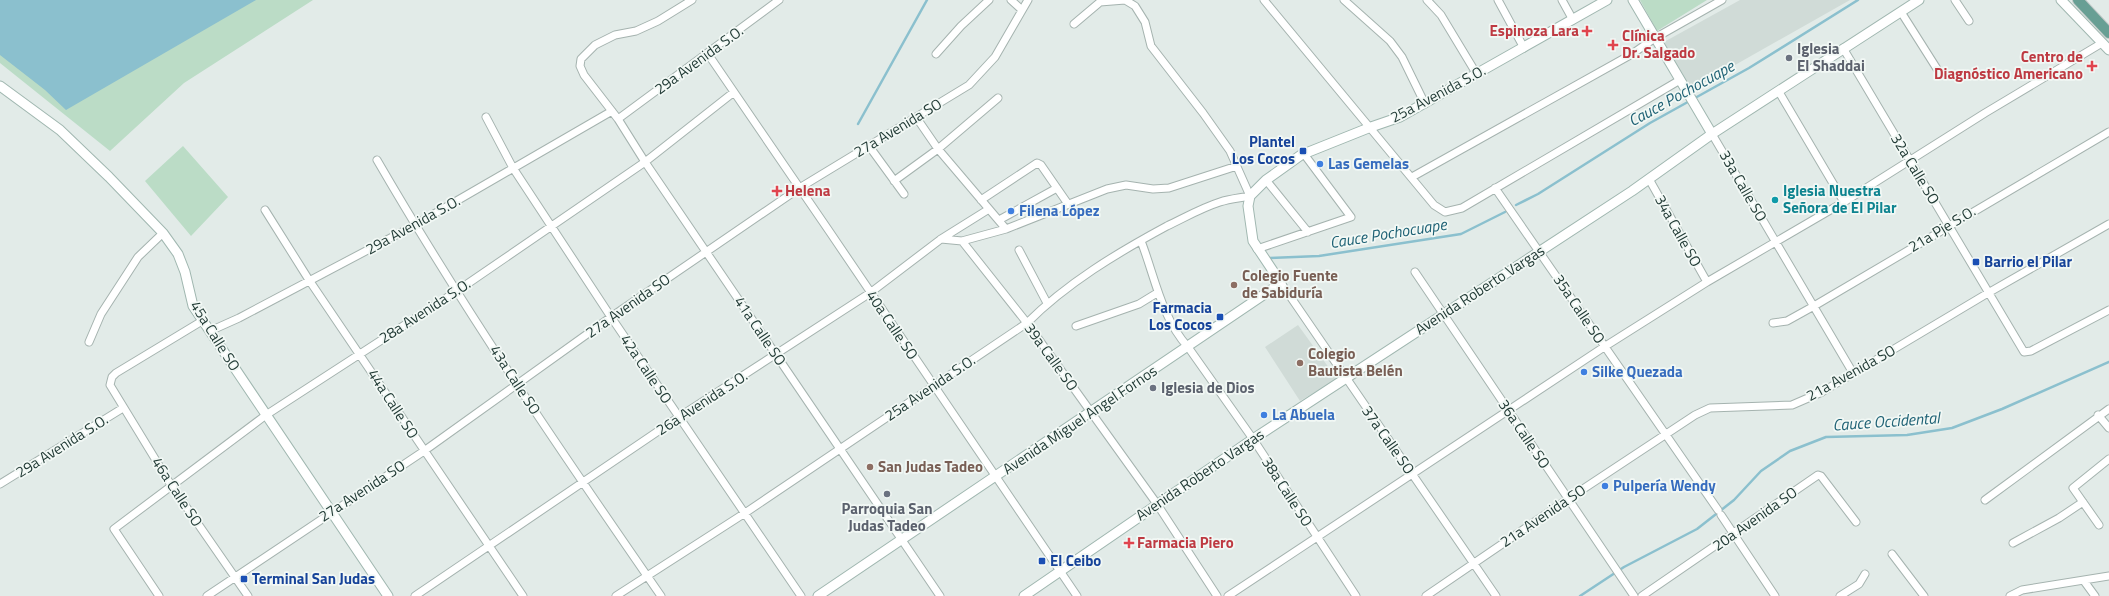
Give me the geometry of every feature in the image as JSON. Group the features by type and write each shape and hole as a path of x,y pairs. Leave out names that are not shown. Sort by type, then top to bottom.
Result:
{"main road":[{"path":"2078,0 2109,33"}],"street":[{"name":"41a Calle SO","path":"692,0 658,21 636,30 615,35 595,45 580,59 580,66 584,75 612,110 645,162 775,355 940,596"},
{"name":"29a Avenida S.O.","path":"618,119 708,54 779,0"},
{"path":"936,54 961,26 989,0"},
{"path":"1011,0 1022,10"},
{"name":"27a Avenida SO","path":"207,596 330,512 424,451 611,317 801,187 969,85 995,57 1028,0"},
{"path":"1074,24 1100,2 1125,0 1135,6 1145,22 1151,46 1204,113 1230,151 1250,196 1248,206 1253,241 1281,283"},
{"path":"1264,0 1371,127 1434,205 1445,212 1462,208 1680,80"},
{"path":"1344,0 1390,41 1402,57 1425,104"},
{"path":"1427,0 1441,15 1476,73"},
{"path":"1498,0 1524,48"},
{"path":"1562,0 1573,20"},
{"name":"25a Avenida S.O.","path":"616,596 745,513 1026,323 1047,303 1098,267 1141,241 1192,213 1220,202 1250,196 1266,180 1304,154 1400,117 1607,0"},
{"name":"33a Calle SO","path":"1633,0 1853,373"},
{"path":"1412,177 1632,54 1655,38 1722,0"},
{"name":"Avenida Roberto Vargas","path":"1024,596 1253,439 1346,380 1443,314 1649,179 1712,134 1919,0"},
{"path":"1955,0 1969,21"},
{"path":"2061,0 2109,50"},
{"path":"1901,12 1939,72"},
{"path":"1228,596 1604,347 1774,241 1844,202 1908,160 2102,43"},
{"name":"32a Calle SO","path":"1843,48 1908,160 2024,352 2031,351 2109,310"},
{"name":"40a Calle SO","path":"708,54 801,187 870,293 1078,596"},
{"name":"45a Calle SO","path":"0,86 60,130 109,177 162,233 178,254 185,272 193,306 330,512 388,596"},
{"name":"28a Avenida S.O.","path":"160,596 114,529 266,415 457,291 645,162 734,92"},
{"path":"1779,92 1844,202"},
{"path":"894,181 938,149 998,98"},
{"name":"29a Avenida S.O.","path":"210,331 239,318 415,224 612,110"},
{"name":"42a Calle SO","path":"486,117 513,168 552,225 611,317 801,596"},
{"path":"916,117 938,149 1006,229"},
{"name":"21a Pje S.O.","path":"1773,323 1787,320 1814,306 1948,225 2109,132"},
{"path":"869,146 904,194"},
{"path":"1257,249 1351,217 1304,154"},
{"name":"43a Calle SO","path":"377,160 415,224 518,385 661,596"},
{"path":"981,200 1037,163 1041,165 1068,204"},
{"path":"941,239 962,241 1006,229 1107,189 1126,185 1153,189 1169,188 1237,166"},
{"name":"34a Calle SO","path":"1649,179 1707,282"},
{"path":"1266,180 1308,232"},
{"path":"999,220 1057,188"},
{"name":"35a Calle SO","path":"1495,188 1540,251 1604,347 1734,534"},
{"name":"26a Avenida S.O.","path":"415,596 679,417 870,293 941,239 989,209"},
{"name":"44a Calle SO","path":"265,210 424,451 523,596"},
{"name":"21a Avenida SO","path":"1426,596 1568,498 1665,434 1710,408 1792,405 1822,392 1988,293 2109,224"},
{"path":"89,342 101,314 138,257 162,233"},
{"name":"39a Calle SO","path":"962,241 1026,323 1092,412 1157,504 1217,596"},
{"name":"38a Calle SO","path":"1141,241 1156,281 1157,293 1176,334 1188,347 1253,439 1356,596"},
{"path":"1019,250 1047,303"},
{"name":"36a Calle SO","path":"1415,272 1634,596"},
{"name":"Avenida Miguel Angel Fornos","path":"818,596 1281,283"},
{"name":"37a Calle SO","path":"1281,283 1346,380 1496,596"},
{"path":"1076,326 1138,304 1157,293"},
{"name":"46a Calle SO","path":"202,320 116,373 112,377 110,385 171,485 234,578 248,596"},
{"name":"29a Avenida S.O.","path":"0,484 123,408"},
{"path":"1985,500 2098,415 2109,409"},
{"path":"2098,415 2109,428"},
{"path":"2099,525 2073,488 2109,459"},
{"name":"20a Avenida SO","path":"1642,596 1818,475 1821,476 1856,522"},
{"path":"2013,543 2059,518 2083,502"},
{"path":"1734,534 1775,596"},
{"path":"1892,554 1924,596"},
{"path":"1840,596 1858,584 1865,574"},
{"path":"2010,596 2109,576"},
{"path":"2084,581 2095,596"}],"shaded area":[{"path":"1740,0 1850,0 1691,90 1664,42"},
{"name":"Colegio Bautista Belén","path":"1298,325 1337,379 1300,401 1265,347"}],"green space":[{"path":"0,0 313,0 184,83 110,151 0,63"},
{"path":"1640,0 1707,0 1657,31"},
{"path":"183,146 228,197 191,236 145,181"}],"water":[{"path":"0,0 256,0 66,110 45,90 0,55"}],"waterway":[{"path":"858,124 927,0"},
{"name":"Cauce Pochocuape","path":"1516,205 1538,194 1650,123 1749,68 1858,0"},
{"name":"Cauce Pochocuape","path":"1270,258 1319,256 1461,234 1505,212"},
{"name":"Cauce Occidental","path":"1580,596 1624,567 1697,529 1734,500 1761,471 1790,451 1826,437 1907,435 1952,428 2002,409 2109,362"}],"place":[{"name":"Espinoza Lara","path":"1587,31"},
{"name":"Clínica Dr. Salgado","path":"1613,45"},
{"name":"Iglesia El Shaddai","path":"1789,58"},
{"name":"Centro de Diagnóstico Americano","path":"2092,66"},
{"name":"Plantel Los Cocos","path":"1303,151"},
{"name":"Las Gemelas","path":"1320,164"},
{"name":"Helena","path":"777,191"},
{"name":"Iglesia Nuestra Señora de El Pilar","path":"1775,200"},
{"name":"Filena López","path":"1011,211"},
{"name":"Barrio el Pilar","path":"1976,262"},
{"name":"Colegio Fuente de Sabiduría","path":"1234,285"},
{"name":"Farmacia Los Cocos","path":"1220,317"},
{"name":"Colegio Bautista Belén","path":"1300,363"},
{"name":"Silke Quezada","path":"1584,372"},
{"name":"Iglesia de Dios","path":"1153,388"},
{"name":"La Abuela","path":"1264,415"},
{"name":"San Judas Tadeo","path":"870,467"},
{"name":"Pulpería Wendy","path":"1605,486"},
{"name":"Parroquia San Judas Tadeo","path":"887,494"},
{"name":"Farmacia Piero","path":"1129,543"},
{"name":"El Ceibo","path":"1042,561"},
{"name":"Terminal San Judas","path":"244,579"}]}
